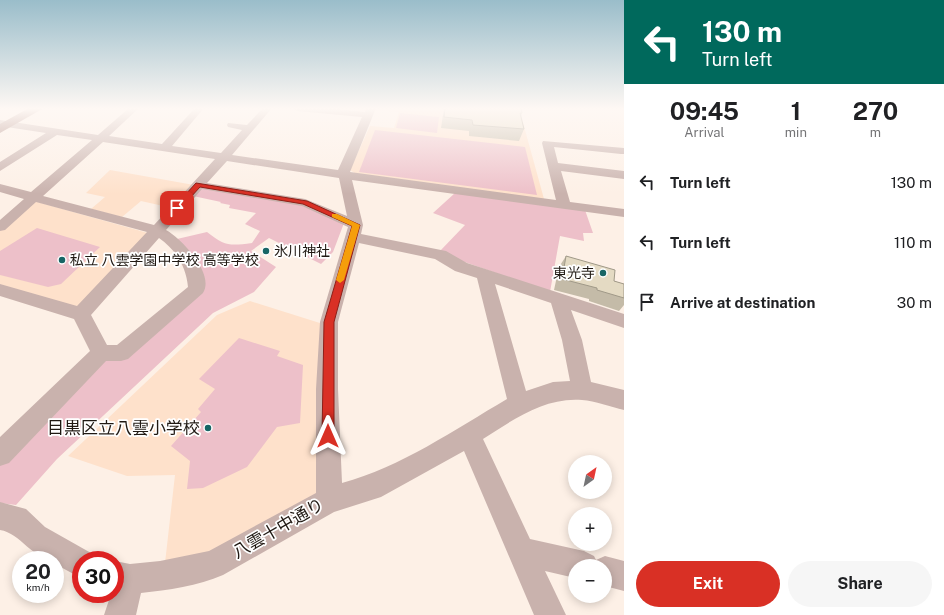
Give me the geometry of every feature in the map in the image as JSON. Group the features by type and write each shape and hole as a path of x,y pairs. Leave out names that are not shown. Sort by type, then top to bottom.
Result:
{"street":[{"path":"0,167 47,137"},
{"path":"0,227 30,195 96,137 344,175 624,213"},
{"path":"164,148 174,137"},
{"path":"81,314 242,137"},
{"path":"344,175 344,170 358,137"},
{"path":"564,205 547,143 621,151"},
{"path":"553,166 624,175"},
{"name":"八雲十中通り","path":"124,578 160,576 212,565 329,500 327,389 329,322 354,231 344,175"},
{"path":"198,185 305,203 354,231 440,255 461,266 624,321"},
{"path":"0,188 30,195 156,231 176,244 185,253 196,274 197,289 121,353 101,353 0,454"},
{"path":"0,214 30,195"},
{"path":"484,274 519,404"},
{"path":"0,290 81,314 101,353"},
{"path":"559,300 572,340 582,390"},
{"path":"329,500 372,488 447,448 519,404 553,392 582,390 624,400"},
{"path":"468,434 550,615"},
{"path":"0,516 16,519 35,536 72,558"},
{"path":"522,551 568,562"},
{"path":"612,573 624,576"},
{"name":"八雲十中通り","path":"120,615 121,603"}],"shaded area":[{"path":"365,137 527,137 544,199 356,174 350,170"},
{"path":"372,137 434,137 525,147 537,195 359,172"},
{"path":"110,170 194,185 172,208 141,201 122,217 91,209 105,197 86,193"},
{"path":"202,187 300,205 344,223 333,252 321,264 269,238 251,251 276,267 254,292 213,313 57,459 16,505 0,503 0,460 102,358 203,278 177,239 207,232 218,240 228,244 244,244 252,243 260,231 245,224 256,213 229,208 230,205 193,196"},
{"path":"455,193 585,210 593,233 583,233 584,241 560,236 550,292 459,260 440,251 465,225 433,213"},
{"name":"私立 八雲学園中学校 高等学校","path":"34,201 148,233 80,309 0,287 0,231"},
{"path":"37,228 100,247 61,284 48,287 0,275 0,251"},
{"name":"目黒区立八雲小学校","path":"250,301 323,324 321,493 209,555 165,563 175,475 127,476 68,456 217,315"},
{"path":"239,338 280,351 277,356 303,365 300,423 277,427 247,467 203,488 187,489 190,461 171,446 201,412 198,409 215,389 199,379"}],"building":[{"path":"566,256 615,270 614,281 624,284 624,298 597,290 597,288 562,279"}],"slow traffic":[{"path":"334,215 356,225 340,280"}],"place":[{"name":"氷川神社","path":"266,251"},
{"name":"私立 八雲学園中学校 高等学校","path":"62,260"},
{"name":"東光寺","path":"603,273"},
{"name":"目黒区立八雲小学校","path":"208,428"}],"route":[{"path":"177,208 198,185 305,203 356,225 329,322 327,389 328,436"}]}
